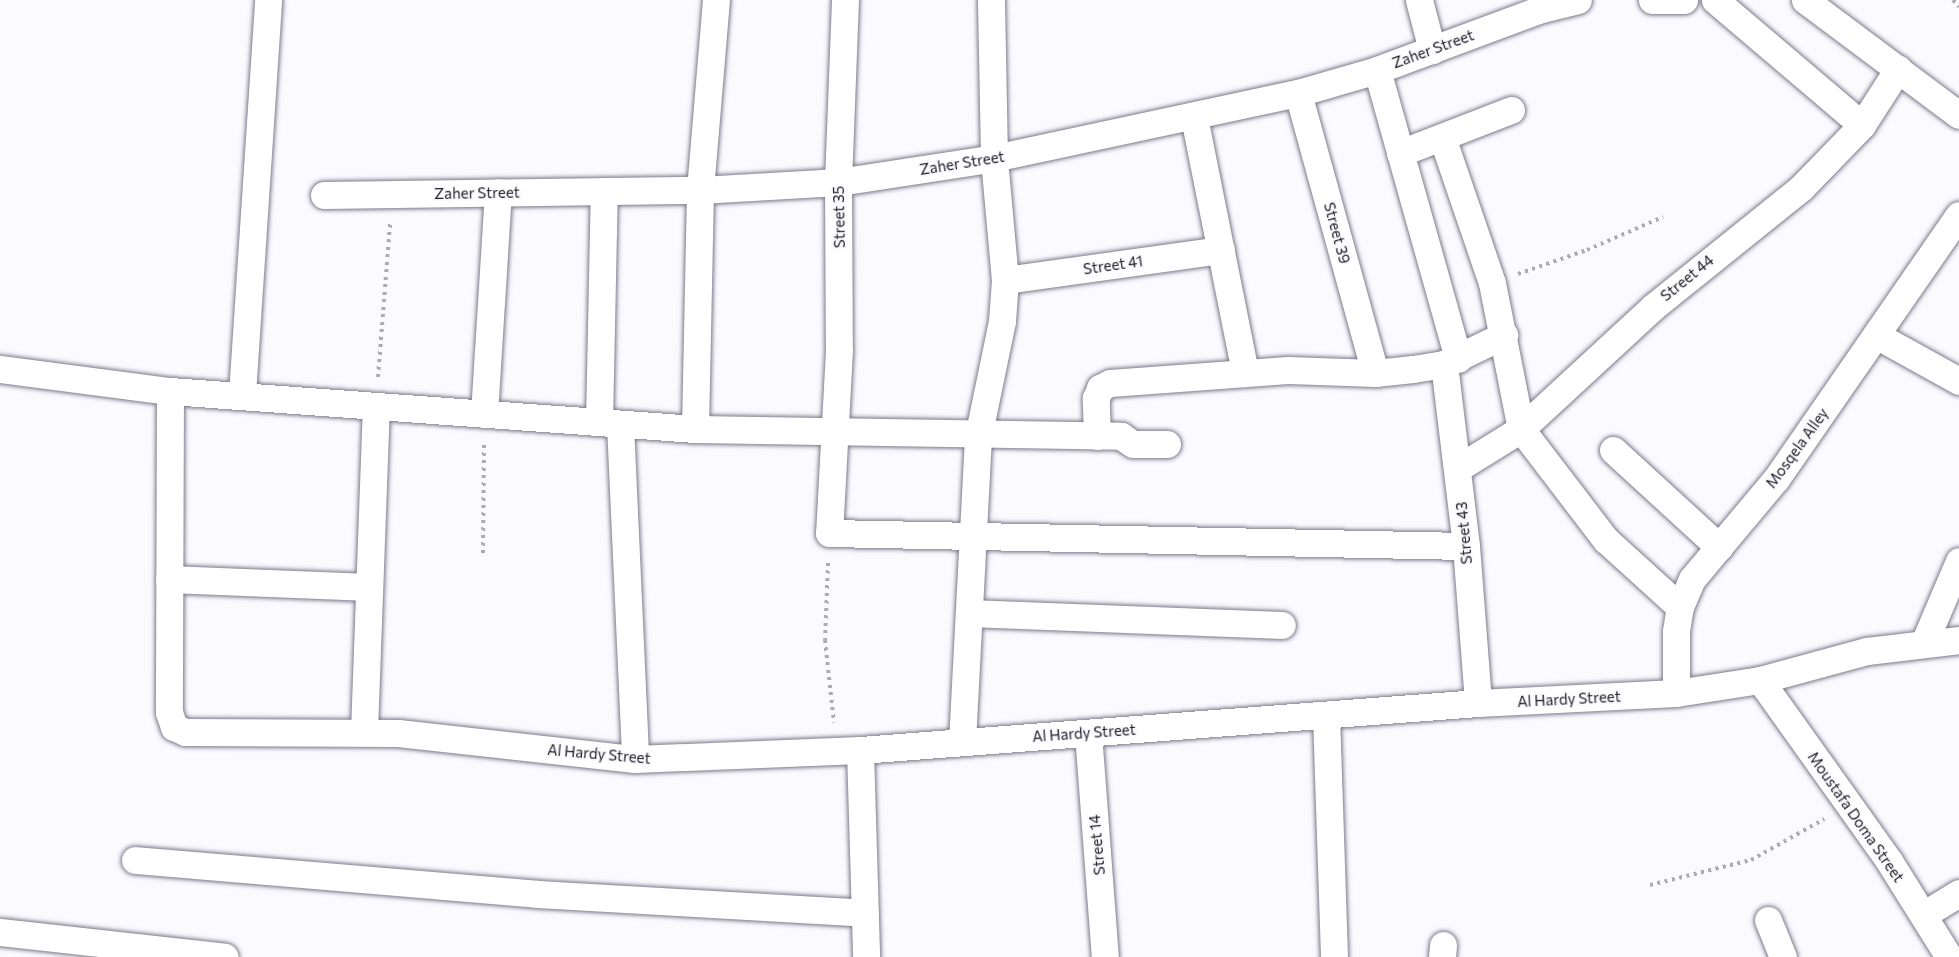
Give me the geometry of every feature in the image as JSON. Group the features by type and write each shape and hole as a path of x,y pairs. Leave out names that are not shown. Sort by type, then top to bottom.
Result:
{"street":[{"path":"242,394 268,0"},
{"path":"695,429 700,190 716,0"},
{"name":"Street 35","path":"829,533 839,350 838,182 845,0"},
{"path":"962,742 978,437 1002,321 1005,280 994,159 991,0"},
{"path":"1419,0 1432,50"},
{"name":"Zaher Street","path":"324,195 700,190 838,182 994,159 1298,93 1377,70 1538,10 1578,0"},
{"path":"1652,0 1684,0"},
{"path":"1715,0 1862,125"},
{"path":"1805,0 1959,115"},
{"name":"Street 44","path":"1458,468 1521,429 1653,307 1801,188 1862,125 1898,69"},
{"name":"Street 43","path":"1377,70 1400,153 1451,361 1478,704"},
{"name":"Street 39","path":"1298,93 1375,373"},
{"path":"1400,153 1511,110"},
{"path":"1194,117 1245,373"},
{"path":"1442,137 1492,283 1521,429 1606,540 1680,607"},
{"path":"604,191 609,423 635,759"},
{"path":"484,414 498,192"},
{"name":"Mosqela Alley","path":"1676,693 1680,607 1692,579 1776,479 1959,215"},
{"name":"Street 41","path":"1005,280 1221,250"},
{"path":"1097,436 1096,398 1100,388 1110,383 1332,369 1375,373 1451,361 1504,335"},
{"path":"1876,335 1959,381"},
{"path":"0,369 170,391 242,394 375,408 695,429 978,437 1121,436 1133,444 1167,444"},
{"path":"170,391 169,579 369,587"},
{"path":"364,731 375,408"},
{"path":"1613,450 1719,547"},
{"path":"829,533 972,539 1466,546"},
{"path":"1924,644 1959,561"},
{"name":"Al Hardy Street","path":"169,579 169,712 174,727 185,732 364,731 635,759 848,750 1478,704 1676,693 1760,680 1822,660 1959,640"},
{"path":"969,613 1282,625"},
{"name":"Moustafa Doma Street","path":"1760,680 1848,805 1949,957"},
{"path":"1326,715 1334,957"},
{"name":"Street 14","path":"1088,733 1105,957"},
{"path":"848,750 864,913 866,957"},
{"path":"135,860 538,894 864,913"},
{"path":"1923,915 1959,893"},
{"path":"1768,920 1783,957"},
{"path":"0,932 225,957"}],"path":[{"path":"1953,0 1959,7"},
{"path":"375,408 392,194"},
{"path":"1492,283 1587,250 1663,217"},
{"path":"483,553 484,414"},
{"path":"829,533 825,640 848,750"},
{"path":"1650,885 1751,860 1848,805"}]}
